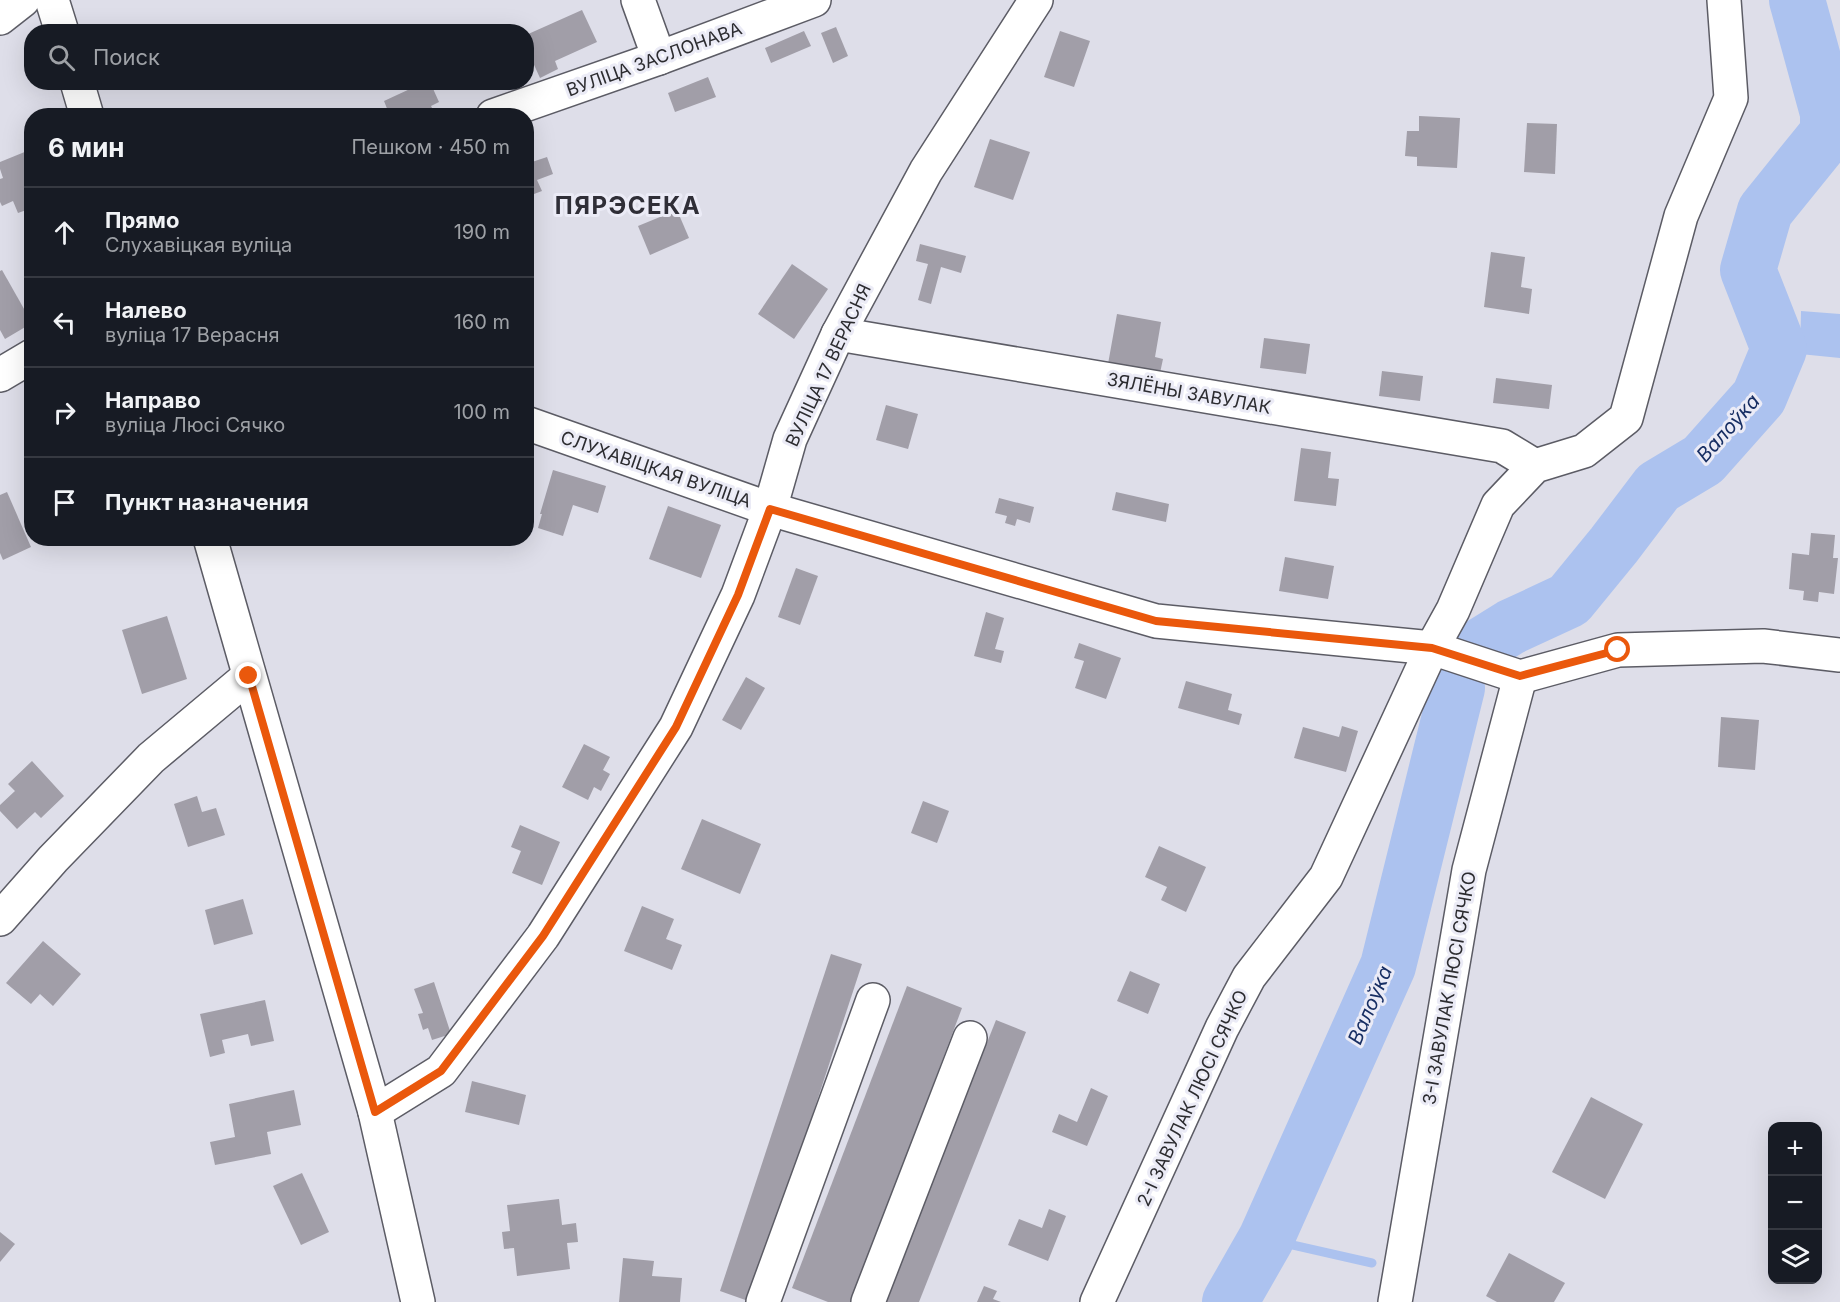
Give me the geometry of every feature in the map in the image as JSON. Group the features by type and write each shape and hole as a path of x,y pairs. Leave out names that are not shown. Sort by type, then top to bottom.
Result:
{"street":[{"path":"0,18 23,0"},
{"path":"52,0 60,24"},
{"path":"638,0 659,58"},
{"name":"ВУЛІЦА ЗАСЛОНАВА","path":"516,108 814,0"},
{"name":"ВУЛІЦА 17 ВЕРАСНЯ","path":"375,1112 441,1071 543,936 676,727 738,595 770,509 790,439 838,334 927,171 1036,0"},
{"path":"1535,466 1584,451 1626,418 1681,216 1731,98 1724,0"},
{"path":"79,90 85,108"},
{"name":"ЗЯЛЁНЫ ЗАВУЛАК","path":"838,334 1502,446 1535,466"},
{"path":"0,375 24,361"},
{"name":"СЛУХАВІЦКАЯ ВУЛІЦА","path":"534,426 770,509 1156,621 1432,648 1520,676"},
{"name":"2-І ЗАВУЛАК ЛЮСІ СЯЧКО","path":"1097,1302 1222,1028 1249,977 1326,877 1432,648 1453,610 1498,505 1535,466"},
{"path":"212,546 375,1112 418,1302"},
{"path":"1520,676 1618,650 1763,646 1840,655"},
{"path":"0,919 53,859 151,758 249,676"},
{"name":"3-І ЗАВУЛАК ЛЮСІ СЯЧКО","path":"1395,1302 1469,870 1520,676"},
{"path":"763,1302 873,1000"},
{"path":"868,1302 970,1038"}],"water":[{"path":"1801,311 1840,314 1840,358 1800,354"}],"building":[{"path":"582,10 597,42 555,61 558,69 540,78 534,65 534,31"},
{"path":"836,27 848,56 833,63 821,33"},
{"path":"804,31 811,46 771,63 765,48"},
{"path":"1060,31 1090,41 1074,87 1044,77"},
{"path":"708,77 716,97 675,112 668,93"},
{"path":"408,90 434,90 439,102 431,106 432,108 387,108 384,101"},
{"path":"1419,116 1460,118 1457,168 1417,166 1417,157 1405,156 1407,131 1419,131"},
{"path":"1527,123 1557,124 1555,174 1524,172"},
{"path":"990,139 1030,152 1013,200 974,187"},
{"path":"24,152 24,211 18,213 13,201 2,206 0,202 0,179 3,178 0,162"},
{"path":"547,157 553,174 537,180 542,191 534,194 534,161"},
{"path":"677,210 689,238 650,255 638,226"},
{"path":"920,244 966,256 961,273 941,267 931,304 918,300 928,264 916,261"},
{"path":"1491,252 1525,257 1521,287 1532,289 1529,314 1484,307"},
{"path":"792,264 828,289 794,339 758,314"},
{"path":"2,270 24,309 24,328 5,339 0,330 0,271"},
{"path":"1117,314 1161,322 1155,357 1163,359 1160,373 1108,364"},
{"path":"1264,338 1310,344 1306,374 1260,368"},
{"path":"1382,371 1423,376 1420,401 1379,396"},
{"path":"1496,378 1552,385 1549,409 1493,403"},
{"path":"886,405 918,414 908,449 876,440"},
{"path":"1301,448 1331,452 1328,478 1339,479 1336,506 1294,501"},
{"path":"553,470 606,486 598,513 573,505 563,536 538,528"},
{"path":"7,492 24,531 24,546 31,547 3,560 0,553 0,495"},
{"path":"1116,492 1169,504 1166,522 1112,510"},
{"path":"999,498 1034,507 1030,523 1017,519 1015,526 1005,523 1007,516 995,513"},
{"path":"668,506 721,525 701,578 649,559"},
{"path":"1811,533 1835,535 1833,558 1838,558 1834,594 1819,592 1818,602 1803,600 1804,591 1789,589 1792,553 1809,555"},
{"path":"1285,557 1334,566 1328,599 1279,591"},
{"path":"796,568 818,576 800,625 778,617"},
{"path":"986,612 1004,618 995,649 1004,651 1001,663 974,656"},
{"path":"167,616 187,679 142,694 122,630"},
{"path":"1079,643 1121,658 1106,699 1075,688 1084,661 1074,658"},
{"path":"746,677 765,688 741,730 722,720"},
{"path":"1186,681 1232,694 1228,710 1242,714 1239,725 1178,708"},
{"path":"1721,717 1759,720 1755,770 1718,767"},
{"path":"1342,726 1358,731 1346,772 1294,758 1303,727 1339,737"},
{"path":"584,744 610,757 603,770 610,774 601,791 594,787 588,800 562,787"},
{"path":"32,761 64,796 41,818 35,812 17,829 0,811 0,805 15,791 8,784"},
{"path":"197,796 202,812 216,808 225,835 188,847 174,804"},
{"path":"923,801 949,811 937,843 911,833"},
{"path":"702,819 761,844 740,894 681,869"},
{"path":"520,825 560,842 542,885 512,873 521,851 511,847"},
{"path":"1159,846 1206,867 1186,912 1161,900 1167,887 1145,877"},
{"path":"243,899 253,934 214,945 205,910"},
{"path":"642,906 674,919 666,939 682,945 672,970 624,951"},
{"path":"43,941 81,974 53,1006 40,994 31,1004 6,983"},
{"path":"831,954 862,964 751,1302 720,1291"},
{"path":"1130,971 1160,984 1148,1014 1117,1001"},
{"path":"434,982 451,1034 432,1040 428,1028 423,1030 418,1014 423,1013 414,989"},
{"path":"907,986 962,1008 851,1302 828,1302 792,1288"},
{"path":"265,1000 274,1041 251,1046 248,1034 222,1040 225,1053 210,1057 200,1014"},
{"path":"996,1020 1026,1032 919,1302 884,1302"},
{"path":"472,1081 526,1095 519,1125 465,1112"},
{"path":"1091,1088 1108,1096 1087,1146 1052,1132 1059,1114 1077,1122"},
{"path":"294,1090 301,1125 267,1132 271,1154 215,1165 210,1142 235,1137 229,1104"},
{"path":"1591,1097 1643,1124 1605,1199 1552,1172"},
{"path":"302,1173 329,1232 301,1245 273,1186"},
{"path":"559,1199 562,1225 576,1223 578,1242 567,1243 570,1269 517,1276 514,1248 504,1249 502,1232 510,1231 507,1205"},
{"path":"1049,1209 1066,1216 1048,1261 1008,1245 1019,1219 1042,1228"},
{"path":"0,1232 15,1244 0,1262"},
{"path":"1509,1253 1565,1283 1554,1302 1497,1302 1486,1296"},
{"path":"623,1258 654,1261 652,1276 682,1278 680,1302 619,1302"},
{"path":"984,1286 997,1291 993,1299 1001,1302 977,1302"}],"waterway":[{"name":"Валоўка","path":"1482,645 1511,627 1569,600 1658,487 1703,460 1759,397 1779,349 1748,270 1765,211 1828,133 1828,113 1797,0"},
{"path":"1828,133 1840,132"},
{"name":"Валоўка","path":"1230,1302 1266,1239 1388,966 1457,688"},
{"path":"1266,1239 1372,1263"}],"district":[{"name":"ПЯРЭСЕКА","path":"628,205"}],"route":[{"path":"249,676 375,1112 441,1071 543,936 676,727 738,595 770,509 1156,621 1432,648 1520,676 1618,650"}]}
